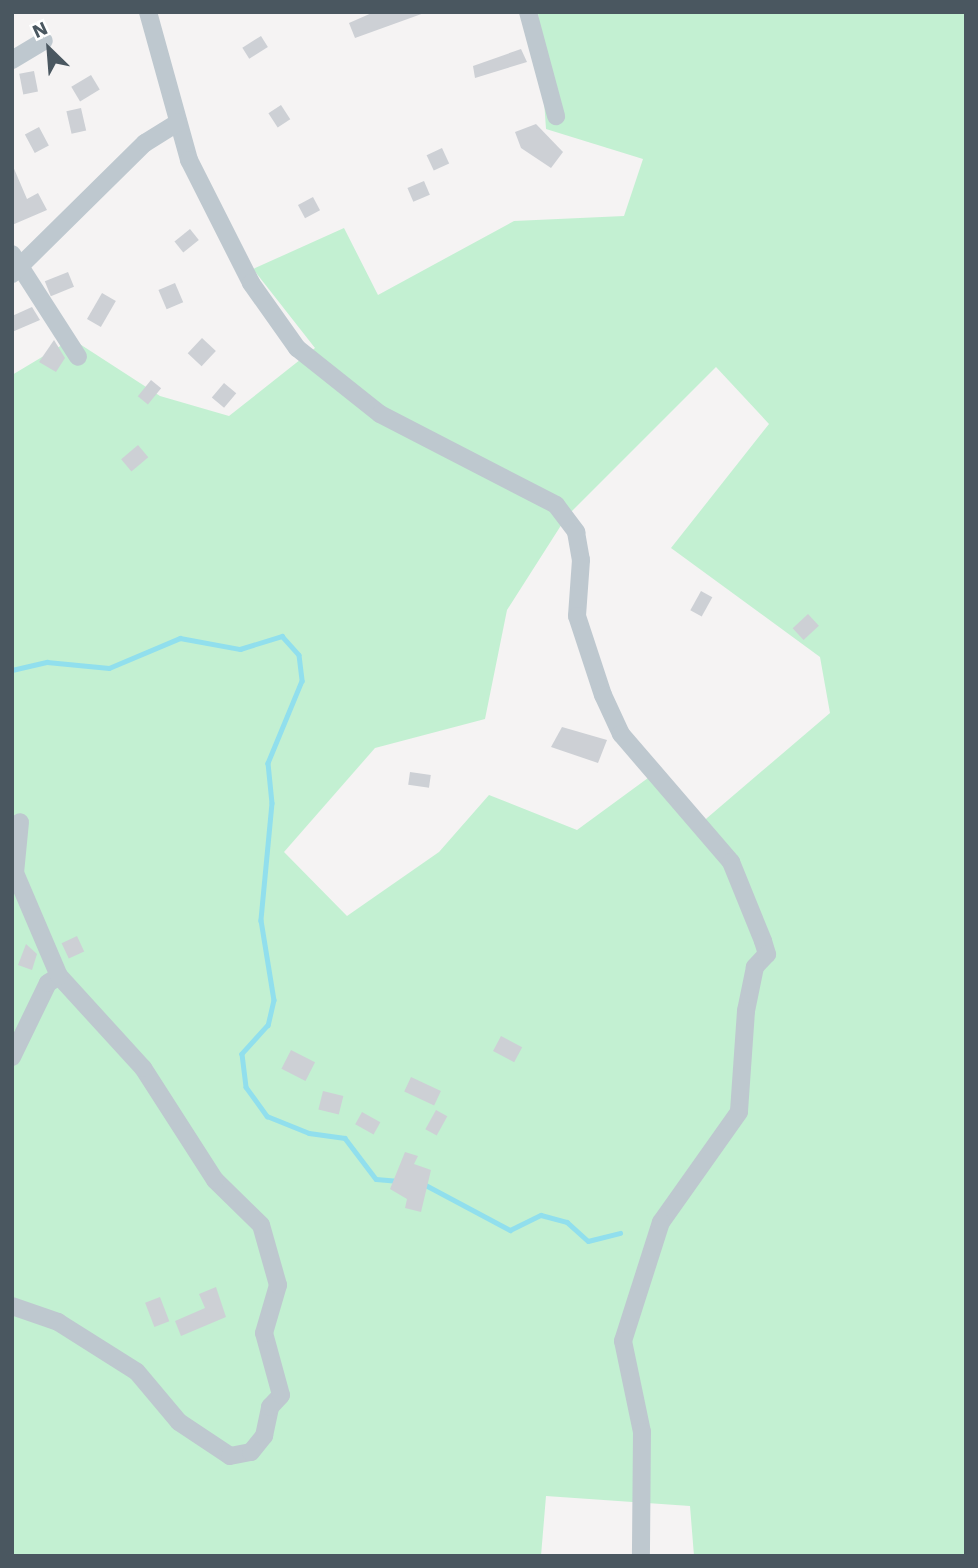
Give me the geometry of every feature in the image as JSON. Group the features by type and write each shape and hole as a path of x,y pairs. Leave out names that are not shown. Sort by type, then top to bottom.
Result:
{"street":[{"path":"148,12 190,160 251,283 297,348 380,414 556,505 576,531 581,560 577,616 603,695 621,734 731,862 763,941 767,954 755,967 746,1011 739,1112 660,1222 623,1341 642,1432 641,1556"},
{"path":"528,12 556,116"},
{"path":"12,60 44,41"},
{"path":"78,356 15,265 145,143 178,122"},
{"path":"12,1306 58,1322 137,1372 179,1422 230,1455 251,1452 264,1436 270,1407 281,1395 264,1333 278,1285 261,1225 215,1180 143,1068 59,976 15,873 20,822"},
{"path":"12,1057 48,983 59,976"}],"green space":[{"path":"538,12 966,12 966,1556 694,1556 690,1506 546,1496 541,1556 12,1556 12,375 72,339 160,396 229,416 315,348 253,269 344,228 378,295 514,221 624,216 643,159 546,129","holes":["716,367 769,424 671,548 820,657 830,713 693,830 648,778 577,830 489,795 439,852 347,916 284,852 375,748 485,719 507,610 567,516"]}],"building":[{"path":"374,12 427,12 355,38 349,23"},
{"path":"261,36 268,47 249,59 242,48"},
{"path":"521,49 527,62 475,78 473,66"},
{"path":"34,71 38,92 23,94 19,74"},
{"path":"91,75 100,90 80,101 71,87"},
{"path":"281,105 290,119 278,127 268,113"},
{"path":"81,108 86,130 72,134 66,111"},
{"path":"536,124 563,152 551,168 521,148 515,132"},
{"path":"39,127 49,146 35,153 25,135"},
{"path":"442,148 449,163 434,171 427,155"},
{"path":"12,164 27,199 38,193 47,210 12,225"},
{"path":"424,181 430,195 413,202 407,188"},
{"path":"313,197 320,210 305,218 298,205"},
{"path":"190,229 199,240 183,252 174,242"},
{"path":"68,272 74,287 51,296 45,281"},
{"path":"175,283 183,302 167,309 158,290"},
{"path":"102,293 116,301 101,327 87,319"},
{"path":"32,307 40,320 12,332 12,316"},
{"path":"202,338 216,351 202,366 188,353"},
{"path":"54,340 65,358 56,372 39,362"},
{"path":"151,380 161,388 148,405 138,396"},
{"path":"224,383 236,393 224,408 212,398"},
{"path":"138,445 148,457 131,471 121,459"},
{"path":"701,591 712,597 702,617 690,610"},
{"path":"808,614 819,626 804,640 793,628"},
{"path":"562,727 607,740 598,763 551,747"},
{"path":"410,772 431,775 429,788 408,785"},
{"path":"77,936 84,951 69,959 62,943"},
{"path":"26,944 37,954 32,970 18,965"},
{"path":"501,1036 522,1047 514,1062 493,1051"},
{"path":"291,1050 315,1062 306,1081 281,1069"},
{"path":"411,1077 441,1091 434,1105 404,1092"},
{"path":"323,1091 343,1096 339,1115 318,1109"},
{"path":"436,1110 447,1116 437,1136 425,1129"},
{"path":"362,1112 380,1122 374,1134 355,1124"},
{"path":"405,1152 418,1156 414,1164 431,1170 421,1212 405,1208 407,1199 390,1189"},
{"path":"216,1287 226,1317 181,1336 175,1321 205,1308 199,1294"},
{"path":"160,1297 169,1321 154,1327 145,1303"}],"waterway":[{"path":"12,670 47,662 109,668 180,638 240,649 282,636 299,655 302,681 268,763 272,803 261,920 274,1000 268,1025 242,1054 246,1087 267,1116 309,1133 345,1138 376,1179 399,1181"},
{"path":"422,1183 510,1230 541,1215 567,1222 588,1241 620,1233"}]}
